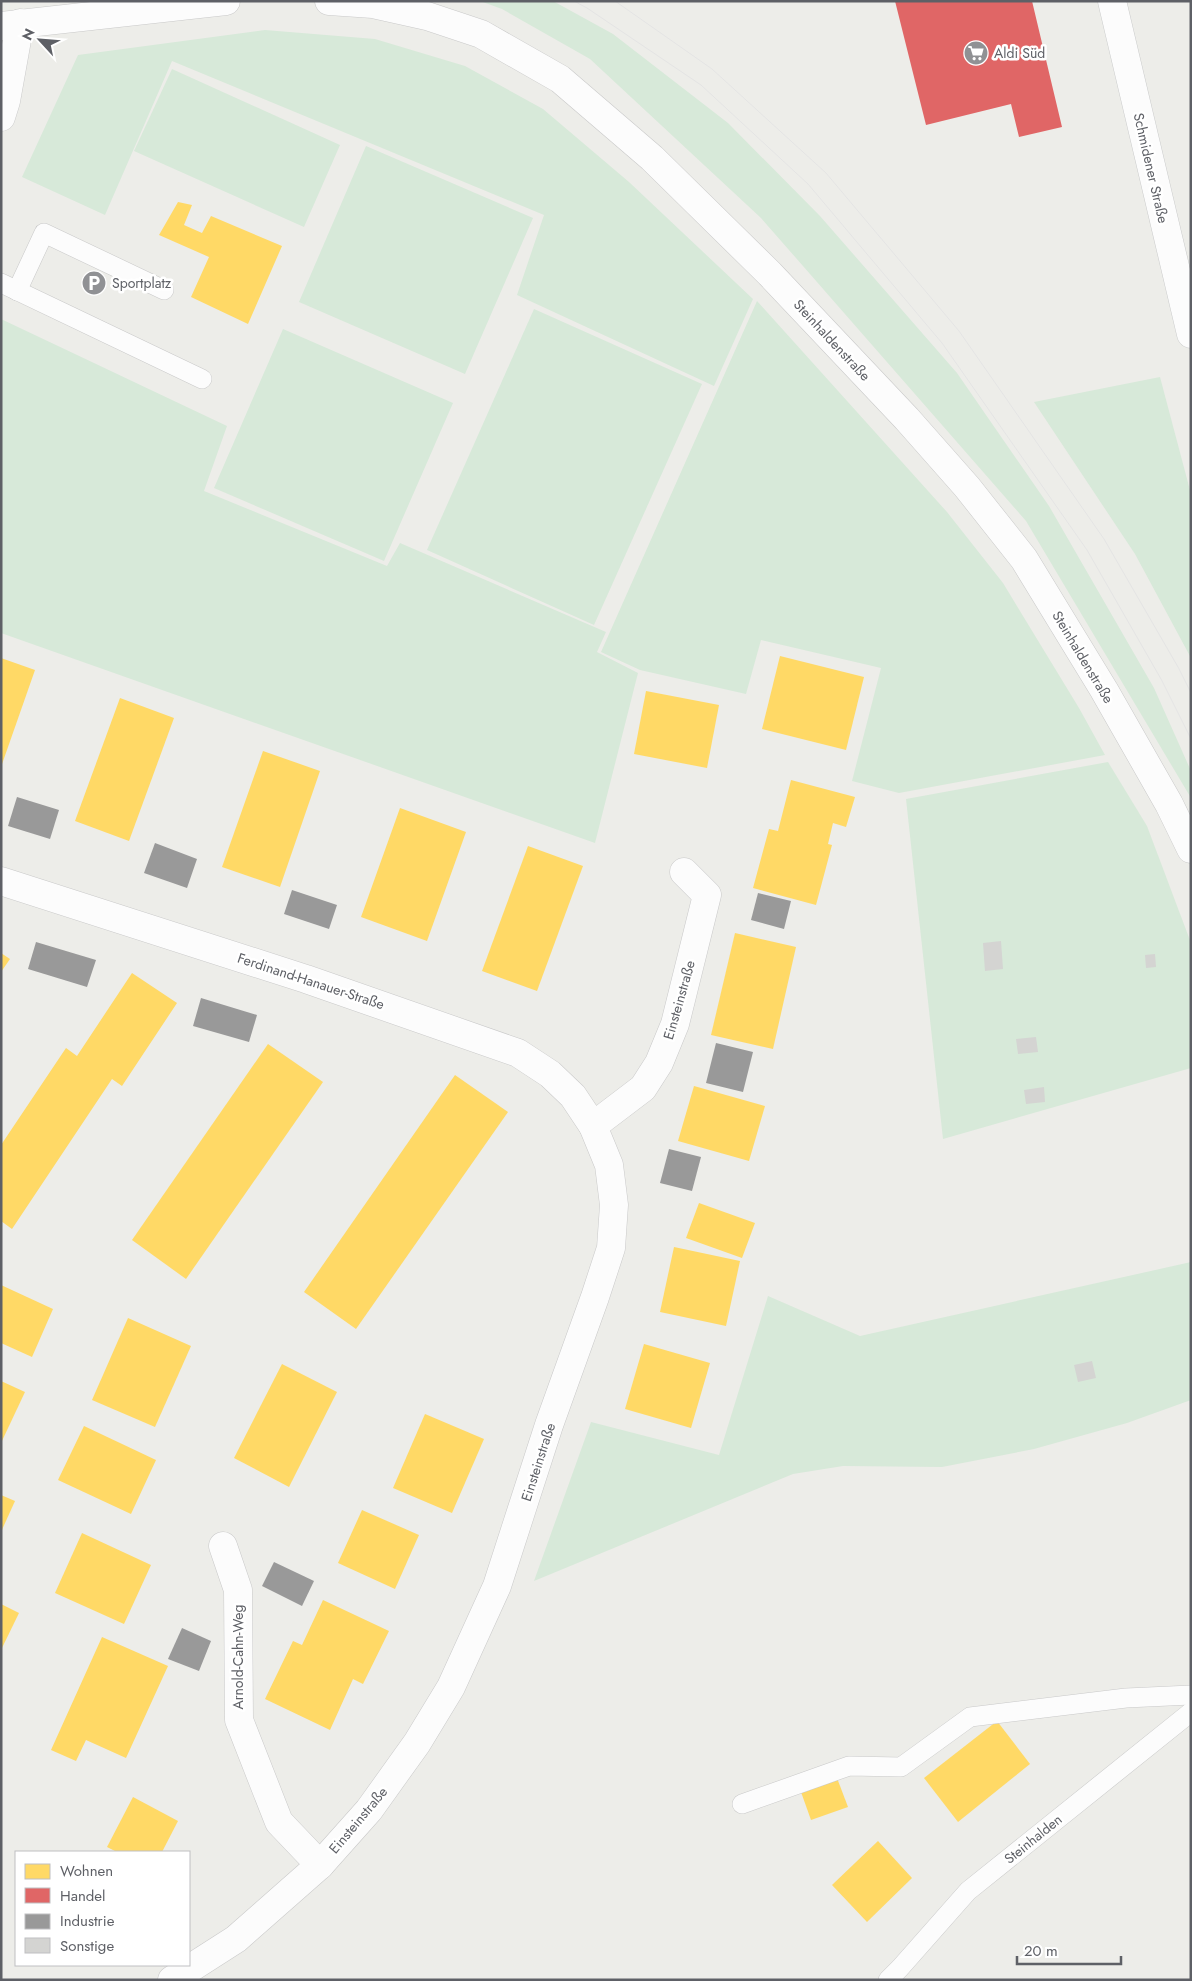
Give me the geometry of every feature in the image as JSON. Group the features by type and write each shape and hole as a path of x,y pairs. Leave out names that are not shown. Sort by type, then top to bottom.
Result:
{"street":[{"path":"1,117 6,101 11,24 226,1"},
{"name":"Steinhaldenstraße","path":"329,1 372,4 427,16 481,34 560,79 652,158 770,274 907,420 967,488 1024,559 1104,690 1191,849"},
{"name":"Schmidener Straße","path":"1112,1 1191,334"},
{"name":"Einsteinstraße","path":"172,1980 236,1939 320,1865 369,1810 418,1743 451,1687 497,1586 549,1425 611,1248 614,1204 609,1165 593,1126 643,1088 659,1064 675,1024 707,895 684,872"},
{"name":"Ferdinand-Hanauer-Straße","path":"1,881 306,979 518,1053 550,1074 573,1096 593,1126"},
{"name":"Arnold-Cahn-Weg","path":"223,1546 238,1590 239,1720 279,1822 320,1865"}],"lane":[{"path":"164,290 44,233 9,287 202,378"},
{"path":"742,1804 849,1766 902,1767 970,1717 1126,1698 1191,1695"},
{"name":"Steinhalden","path":"888,1980 968,1891 1191,1712"}],"green space":[{"path":"480,1 553,1 613,34 728,123 820,216 957,373 1049,506 1154,688 1191,771 1191,798 1026,521 761,218 590,59 502,9"},
{"path":"265,30 375,39 465,66 543,109 629,182 753,299 714,386 517,295 544,215 172,61 105,215 22,177 78,55"},
{"path":"172,69 340,145 304,227 134,151"},
{"path":"366,146 533,218 465,374 299,302"},
{"path":"757,301 947,512 1003,583 1079,708 1105,755 899,793 852,781 881,668 761,640 746,694 640,670 601,652"},
{"path":"534,309 702,384 594,625 427,550"},
{"path":"1,319 227,426 204,491 387,566 400,543 606,632 597,652 638,673 595,843 1,633"},
{"path":"283,329 453,403 384,561 214,488"},
{"path":"1160,377 1191,494 1191,658 1135,554 1034,402"},
{"path":"1108,762 1147,826 1191,943 1191,1068 943,1139 906,799"},
{"path":"1191,1262 1191,1400 1127,1423 1034,1449 942,1467 843,1466 793,1474 534,1581 591,1422 719,1455 768,1296 860,1336"}],"building: Wohnen":[{"path":"178,202 192,205 184,225 202,233 211,216 282,246 248,324 191,297 209,257 159,235"},
{"path":"780,656 864,677 846,750 762,729"},
{"path":"1,658 35,670 1,767"},
{"path":"646,691 719,705 707,768 634,754"},
{"path":"120,698 174,718 129,841 75,821"},
{"path":"263,751 320,771 280,887 222,867"},
{"path":"791,780 855,797 846,827 833,823 828,844 832,845 816,905 753,888 769,829 778,831"},
{"path":"400,808 466,832 427,941 361,917"},
{"path":"528,846 583,866 537,991 482,971"},
{"path":"735,933 796,947 773,1049 711,1035"},
{"path":"1,953 10,959 1,972"},
{"path":"132,973 177,1003 122,1086 112,1079 12,1229 1,1221 1,1145 66,1048 77,1056"},
{"path":"268,1044 323,1082 186,1279 132,1240"},
{"path":"455,1075 508,1112 356,1329 304,1292"},
{"path":"694,1086 765,1106 749,1161 678,1141"},
{"path":"699,1203 755,1223 742,1258 686,1238"},
{"path":"674,1247 740,1261 726,1326 660,1312"},
{"path":"1,1285 53,1309 32,1357 1,1343"},
{"path":"128,1318 191,1346 155,1427 92,1400"},
{"path":"644,1344 710,1363 691,1428 625,1409"},
{"path":"282,1364 337,1392 289,1487 234,1458"},
{"path":"1,1381 25,1392 1,1443"},
{"path":"425,1414 484,1439 452,1513 393,1488"},
{"path":"84,1426 156,1460 131,1514 58,1480"},
{"path":"1,1495 15,1501 1,1532"},
{"path":"362,1510 419,1535 395,1589 338,1563"},
{"path":"82,1533 151,1565 124,1624 55,1593"},
{"path":"323,1600 389,1631 363,1684 353,1679 330,1730 265,1699 293,1641 302,1645"},
{"path":"1,1604 19,1613 1,1650"},
{"path":"102,1637 168,1666 126,1758 86,1740 76,1761 51,1750"},
{"path":"997,1721 1030,1764 958,1822 924,1778"},
{"path":"837,1778 848,1807 811,1820 801,1792"},
{"path":"133,1797 178,1821 163,1851 115,1851 107,1847"},
{"path":"878,1841 912,1878 867,1922 832,1885"}],"building: Handel":[{"name":"Aldi Süd","path":"895,1 1032,1 1062,127 1019,137 1011,104 926,125"}],"building: Industrie":[{"path":"17,797 59,810 50,839 8,826"},
{"path":"155,843 197,859 187,888 144,873"},
{"path":"292,890 337,905 329,929 284,914"},
{"path":"758,893 791,901 784,929 751,920"},
{"path":"36,942 96,960 87,987 28,969"},
{"path":"201,998 257,1015 249,1042 193,1026"},
{"path":"716,1043 753,1052 743,1092 706,1083"},
{"path":"669,1149 701,1157 692,1191 660,1183"},
{"path":"274,1562 314,1581 302,1606 262,1586"},
{"path":"182,1628 211,1641 199,1671 168,1659"}],"building: Sonstige":[{"path":"1001,941 1003,969 985,971 983,943"},
{"path":"1155,954 1156,967 1146,968 1145,955"},
{"path":"1036,1037 1038,1052 1018,1054 1016,1039"},
{"path":"1044,1087 1045,1102 1026,1104 1024,1090"},
{"path":"1092,1361 1096,1378 1078,1382 1074,1365"}],"tram line":[{"path":"574,1 701,85 808,184 942,343 1087,550 1161,679 1191,739"},
{"path":"615,1 712,69 826,173 959,331 1104,539 1191,693"}],"place":[{"name":"Aldi Süd","path":"976,53"},
{"name":"Sportplatz","path":"94,283"}]}
